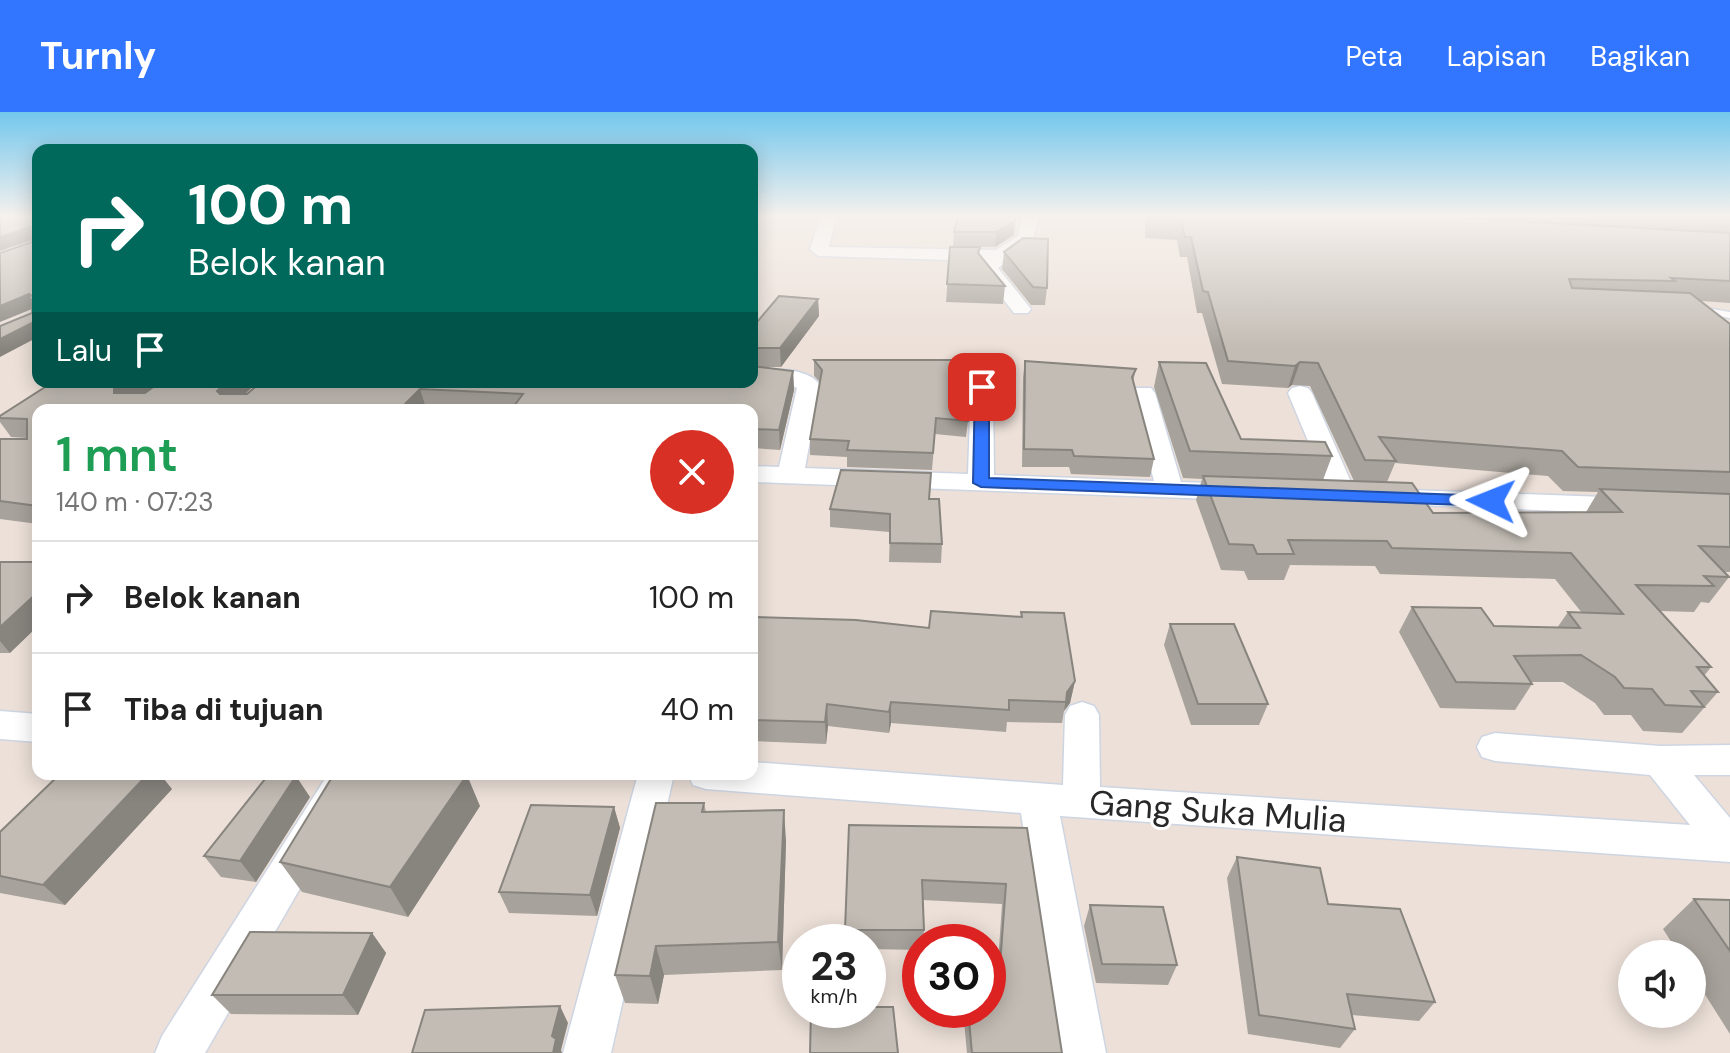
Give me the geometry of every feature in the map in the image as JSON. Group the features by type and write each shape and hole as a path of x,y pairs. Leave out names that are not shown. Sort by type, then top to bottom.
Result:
{"street":[{"path":"993,261 988,268 1021,309"},
{"path":"758,376 796,378 809,385 790,476"},
{"path":"981,483 982,387"},
{"path":"1143,393 1170,490"},
{"path":"1300,393 1344,496"},
{"path":"758,474 1265,493"},
{"path":"1312,495 1655,506"},
{"path":"1081,802 1082,715"},
{"path":"0,725 32,728"},
{"path":"1495,747 1660,761 1730,760"},
{"path":"1660,761 1729,844"},
{"name":"Gang Suka Mulia","path":"758,778 1729,844"},
{"path":"179,1053 344,780"},
{"path":"587,1053 655,780"},
{"path":"1038,799 1082,1053"}],"lane":[{"path":"1685,309 1730,315"}],"building":[{"path":"0,261 32,261 32,296 29,294 0,306"},
{"path":"949,261 984,261 1005,286 947,284"},
{"path":"1011,261 1048,261 1047,288 1033,287"},
{"path":"1196,261 1730,261 1730,281 1569,279 1572,288 1690,293 1730,324 1730,472 1578,467 1562,451 1379,437 1396,461 1365,460 1318,363 1300,362 1295,366 1228,361 1208,292 1203,291"},
{"path":"779,296 818,299 780,348 758,348 758,321"},
{"path":"32,313 32,323 0,339 0,326"},
{"path":"814,360 969,360 968,421 936,418 933,453 847,450 849,441 810,439 822,370"},
{"path":"1025,361 1136,369 1132,377 1154,459 1074,456 1072,450 1024,449"},
{"path":"1159,362 1206,363 1241,439 1325,442 1332,456 1190,451"},
{"path":"758,367 793,371 779,430 758,429 758,404 516,404 523,394 420,389 405,404 32,404 32,505 0,501 0,439 27,439 27,419 0,416 44,388 115,388 114,393 145,393 152,388 220,388 217,391 220,394 247,394 254,388 758,388"},
{"path":"841,470 931,473 929,499 939,499 942,544 890,543 890,514 830,509"},
{"path":"1203,476 1412,483 1433,513 1622,512 1600,489 1730,494 1730,547 1699,546 1729,577 1704,576 1714,586 1636,585 1711,667 1697,667 1718,692 1691,691 1704,707 1665,705 1652,689 1624,688 1615,677 1581,655 1514,656 1532,684 1456,682 1412,607 1481,608 1494,626 1580,628 1568,612 1623,614 1571,553 1392,548 1387,541 1288,540 1294,554 1257,554 1253,545 1229,544"},
{"path":"0,562 32,562 32,598 0,627"},
{"path":"931,611 1022,617 1021,612 1064,613 1075,681 1067,692 1066,702 1009,700 1009,710 891,702 889,712 827,704 825,722 758,720 758,617 856,620 929,628"},
{"path":"1170,624 1234,624 1268,704 1198,704"},
{"path":"54,780 142,780 43,885 0,876 0,832"},
{"path":"264,780 293,780 240,861 204,856"},
{"path":"330,780 464,780 390,887 280,862"},
{"path":"656,803 704,803 702,812 784,810 778,942 656,946 650,976 615,975"},
{"path":"531,805 614,807 590,895 499,892"},
{"path":"849,825 1027,828 1062,1053 972,1053 970,1028 1006,1028 1006,924 1003,924 1006,884 922,880 924,924 902,924 902,930 886,930 886,924 845,924"},
{"path":"1237,857 1320,868 1328,904 1400,909 1435,1002 1347,994 1355,1029 1259,1015"},
{"path":"1694,899 1730,900 1730,951"},
{"path":"1090,905 1163,907 1177,965 1102,964"},
{"path":"250,932 372,933 343,995 212,995"},
{"path":"560,1006 552,1036 556,1039 553,1053 412,1053 425,1010"},
{"path":"886,1007 893,1007 898,1053 810,1053 811,1028 886,1028"}],"route":[{"path":"982,387 981,483 1491,501"}]}
